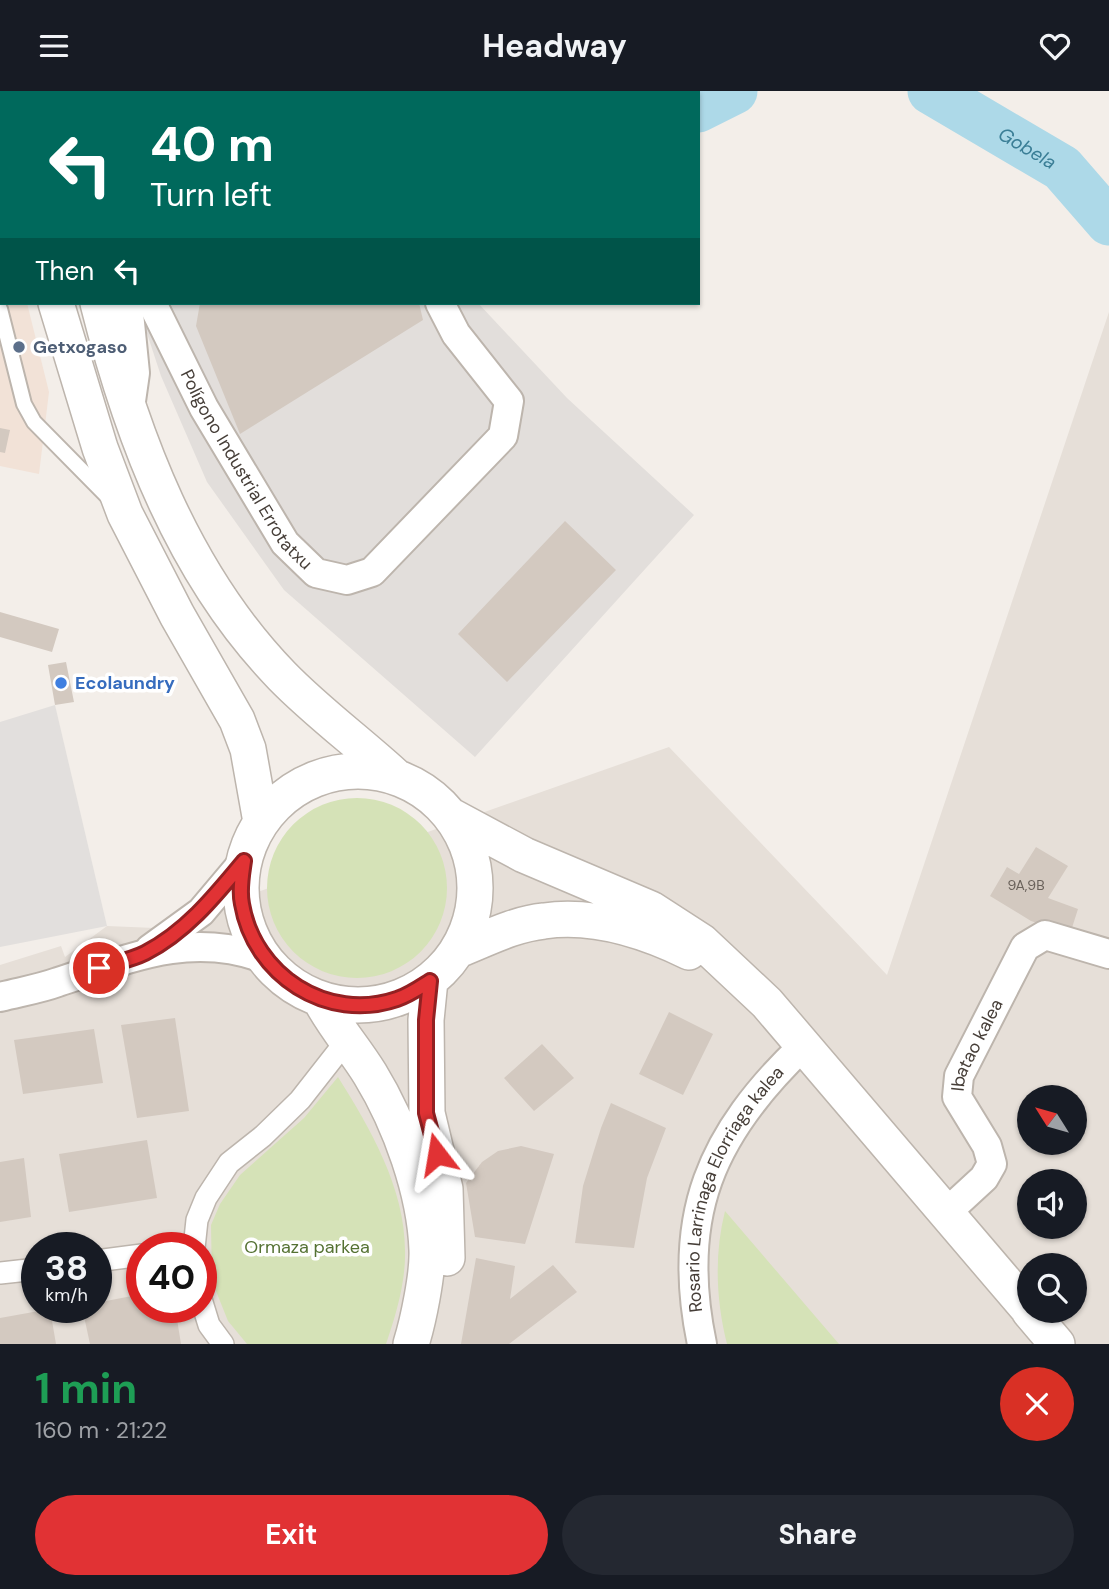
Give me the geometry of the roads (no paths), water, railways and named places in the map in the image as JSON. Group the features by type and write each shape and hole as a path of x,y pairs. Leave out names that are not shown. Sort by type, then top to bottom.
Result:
{"street":[{"path":"57,305 100,448 125,514 177,615 237,720 248,749 261,822"},
{"path":"98,305 130,411 164,499 191,554 230,613 255,646 297,691 394,775 427,792 453,817 465,837 476,882 474,906 458,950 445,966 430,981 396,999 358,1005 320,999 288,983 263,958 253,940 241,902 244,861 250,841 277,803 297,787 320,776 345,771 394,775"},
{"path":"128,305 135,373 130,411"},
{"name":"Polígono Industrial Errotatxu","path":"153,305 204,408 285,543 316,573 347,580 372,572 503,436 509,401 456,334 441,305"},
{"path":"453,817 524,855 651,908 695,937 767,1003 1017,1297"},
{"path":"145,953 201,912 244,861"},
{"path":"458,950 521,926 543,921 566,919 593,922 658,938 701,958 744,984"},
{"name":"Ibatao kalea","path":"946,1213 984,1178 992,1164 987,1146 957,1097 958,1087 960,1076 1025,947 1045,935 1109,954"},
{"path":"0,997 54,984 145,953 207,947 243,950 263,958"},
{"path":"430,981 426,1020 426,1113 445,1189 448,1248 442,1306 434,1344"},
{"path":"320,999 328,1015 372,1077 391,1112 401,1133 419,1195 427,1251 417,1326 411,1344"},
{"path":"196,1232 197,1220 206,1198 229,1163 263,1136 300,1100 347,1039"},
{"name":"Rosario Larrinaga Elorriaga kalea","path":"702,1344 692,1281 693,1249 706,1186 727,1138 750,1102 803,1045"},
{"path":"0,1273 21,1271"},
{"path":"208,1323 223,1344"},
{"path":"1039,1323 1057,1344"}],"lane":[{"path":"0,309 24,404 34,422 125,514"}],"waterway":[{"name":"Gobela","path":"700,108 734,91"},
{"name":"Gobela","path":"931,91 1062,168 1109,222"}],"place":[{"name":"Getxogaso","path":"19,347"},
{"name":"Ecolaundry","path":"61,683"}],"park label":[{"name":"Ormaza parkea","path":"307,1247"}]}
